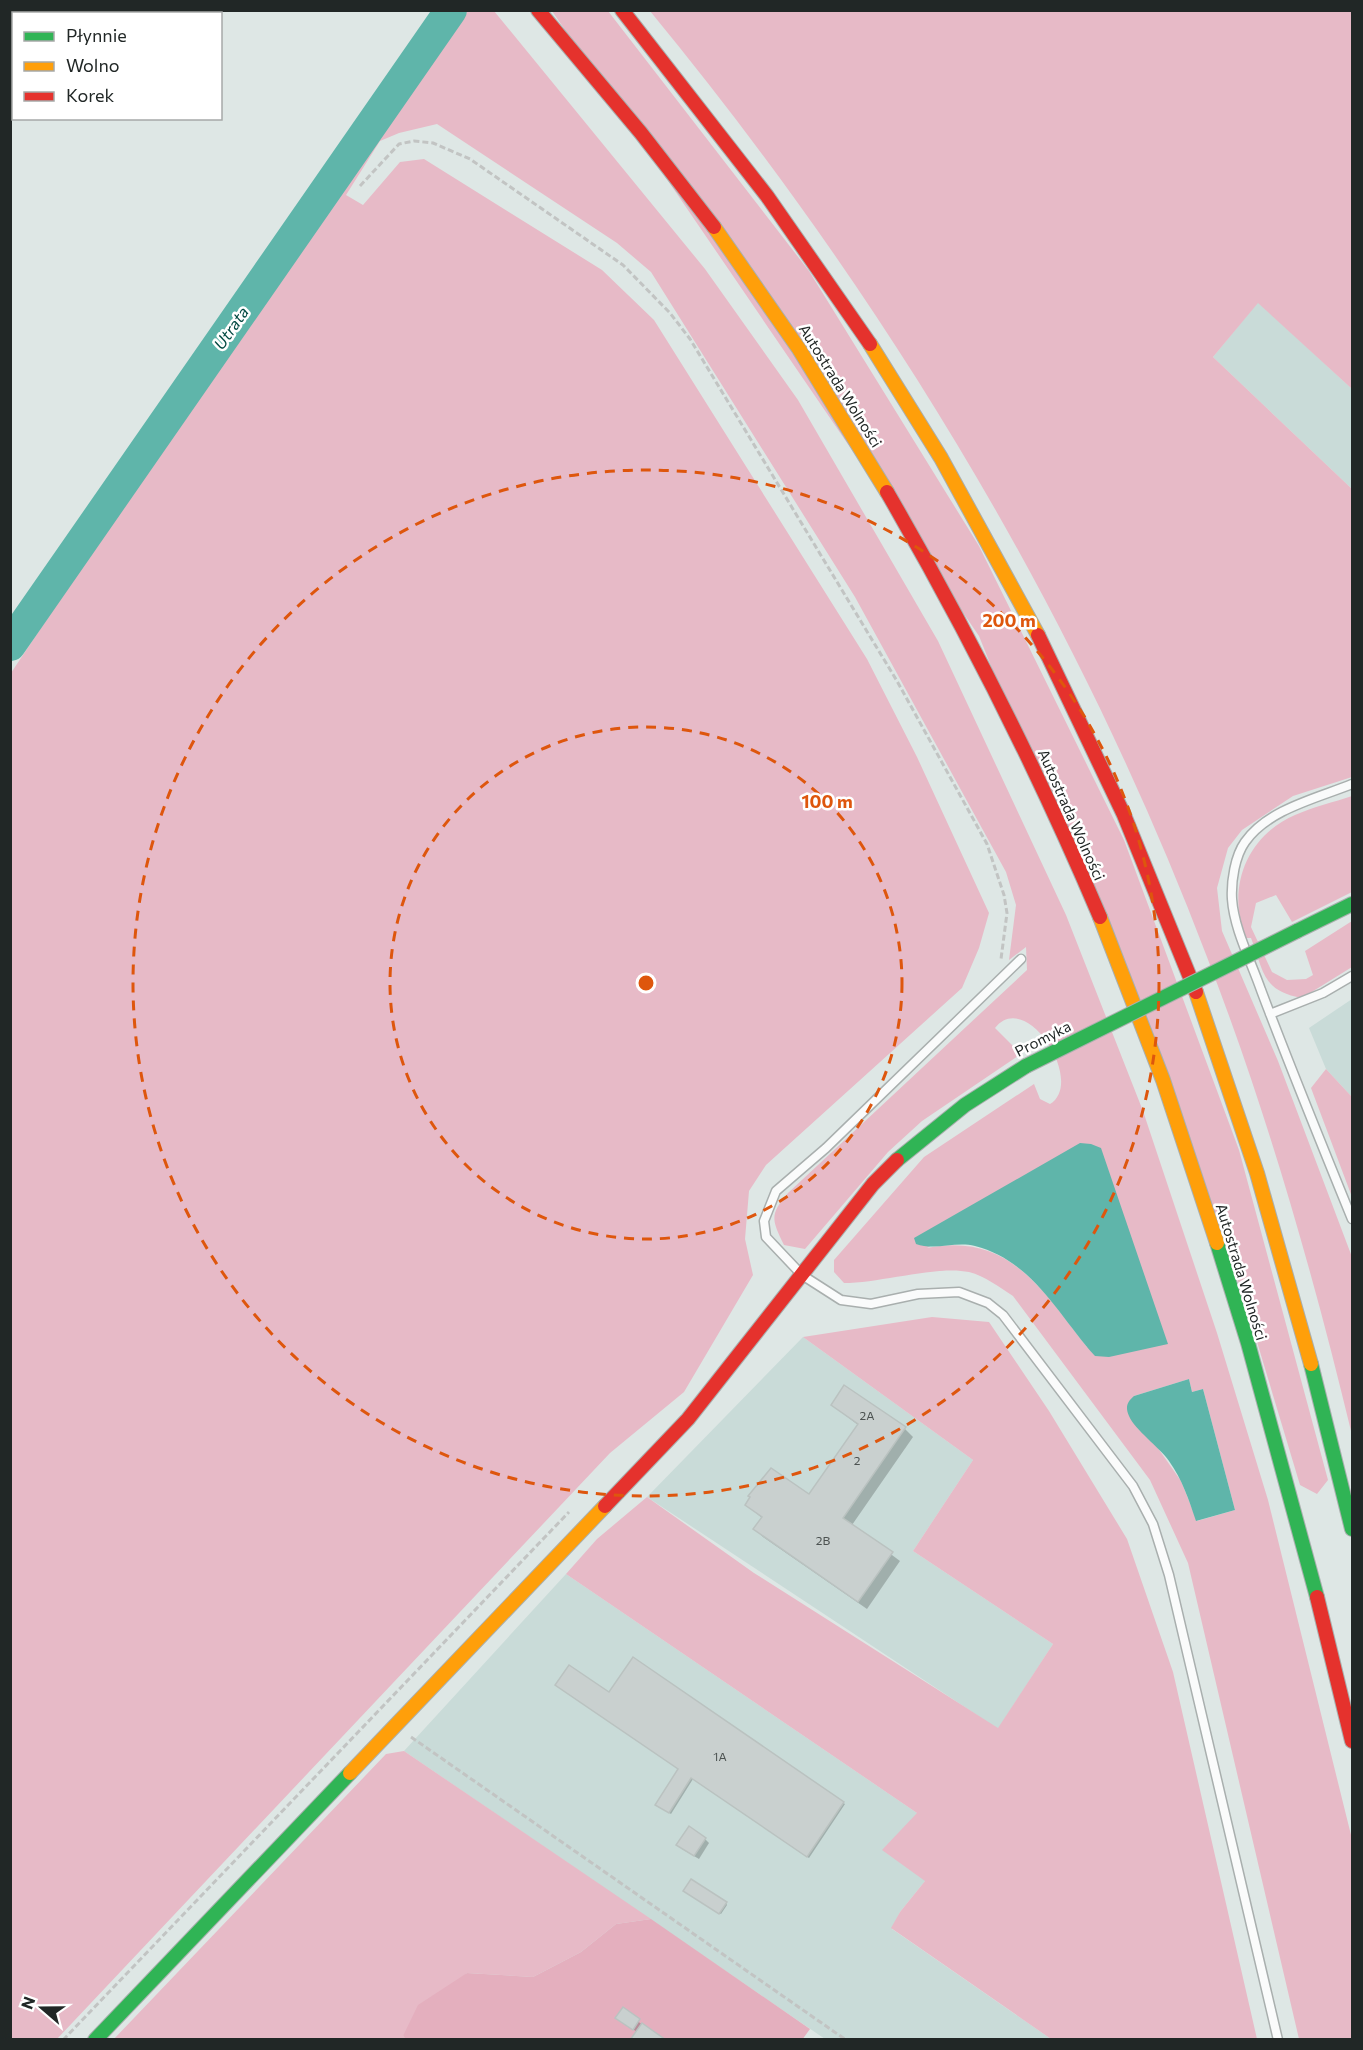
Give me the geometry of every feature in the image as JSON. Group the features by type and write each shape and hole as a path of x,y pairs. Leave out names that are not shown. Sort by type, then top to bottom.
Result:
{"main road":[{"name":"Autostrada Wolności","path":"538,10 680,184 798,347 901,514 1003,705 1105,933 1160,1076 1190,1164 1298,1519 1353,1741"},
{"path":"622,10 742,161 816,264 894,382 976,521 1075,709 1114,793 1186,966 1244,1132 1292,1289 1353,1529"},
{"name":"Promyka","path":"95,2040 688,1419 716,1388 839,1224 907,1150 978,1095 1026,1066 1353,904"}],"lane":[{"path":"1353,784 1295,806 1262,824 1245,842 1235,867 1232,899 1240,932 1270,1014 1353,1219"},
{"path":"1021,959 826,1148 776,1191 764,1221 766,1237 802,1275 833,1297 851,1303 872,1304 944,1292 959,1292 988,1304 1017,1330 1133,1486 1153,1524 1169,1575 1278,2040"},
{"path":"1270,1014 1323,993 1353,976"}],"path":[{"path":"360,186 399,144 434,143 471,159 606,252 645,285 670,313 690,339 897,681 987,844 1004,895 1007,913 999,979"},
{"path":"63,2040 558,1522 567,1513 572,1512"},
{"path":"394,1725 846,2040"}],"shaded area":[{"path":"464,11 494,11 705,269 798,400 938,641 1066,915 1143,1111 1217,1333 1268,1500 1352,1839 1352,2039 1299,2039 1188,1563 1150,1480 1013,1296 986,1279 969,1272 956,1270 844,1283 834,1272 834,1260 924,1157 1034,1084 1040,1099 1050,1104 1059,1093 1061,1077 1057,1060 1048,1043 1036,1029 1022,1020 1008,1019 995,1028 1021,1054 922,1121 888,1152 805,1249 784,1245 775,1223 775,1213 788,1193 1027,970 1026,947 1009,960 1016,905 1006,872 855,597 651,272 617,243 437,124 399,133 380,141 346,195 363,205 400,162 424,159 602,270 654,320 867,659 917,757 989,913 979,948 962,988 766,1165 749,1191 745,1239 753,1275 684,1392 610,1453 57,2039 11,2040 11,673 334,188","holes":["1101,1148 1087,1347 1039,1287 1022,1270 981,1249 956,1245 927,1248","1189,1379 1192,1392 1203,1389 1235,1510 1197,1521 1181,1481 1153,1441 1134,1396"]},
{"path":"552,11 608,11 809,271 979,546 1124,840 1239,1150 1328,1480 1317,1494 1300,1485 1242,1292 979,636"},
{"path":"650,11 1352,11 1352,389 1258,303 1213,357 1352,489 1352,777 1293,796 1242,830 1228,848 1217,888 1222,931 1278,1061 1352,1257 1352,1435 1305,1253 1269,1134 1229,1015 1155,828 1097,703 1035,581 967,461 895,345 818,231 736,120"},
{"path":"1258,302 1352,389 1352,489 1213,357"},
{"path":"1352,796 1352,892 1292,922 1276,895 1256,903 1251,927 1272,972 1287,980 1306,979 1313,975 1305,951 1352,921 1352,967 1302,998 1289,995 1272,985 1266,978 1251,938 1246,938 1240,920 1238,901 1245,866 1253,850 1264,836 1278,824 1302,812"},
{"path":"1352,999 1352,1097 1326,1069 1309,1028"},
{"path":"1326,1069 1352,1097 1352,1197 1311,1088"},
{"path":"932,1317 989,1322 1049,1411 1127,1539 1173,1672 1257,2039 1051,2039 891,1928 900,1912 925,1881 882,1850 917,1813 566,1574 597,1539 647,1497 754,1573 998,1728 1053,1644 913,1551 973,1460 803,1337"},
{"path":"803,1337 973,1460 913,1551 1053,1644 998,1729 647,1497"},
{"path":"566,1574 917,1813 925,1881 900,1912 892,1929 1051,2039 825,2039 404,1751"},
{"path":"404,1751 651,1919 616,1924 581,1952 533,1977 467,1973 403,2036 407,2039 113,2040 386,1754"},
{"path":"651,1919 810,2029 802,2040 407,2040 403,2036 418,2005 467,1973 533,1977 581,1952 616,1924"}],"water":[{"path":"1080,1143 1101,1148 1168,1344 1109,1357 1095,1356 1043,1291 1013,1264 995,1253 975,1246 930,1247 916,1244 914,1238"},
{"path":"1189,1379 1192,1392 1203,1389 1235,1510 1196,1521 1174,1468 1132,1421 1127,1407 1134,1396"}],"building":[{"path":"844,1385 906,1427 843,1518 893,1552 858,1602 753,1529 762,1517 745,1505 750,1497 748,1496 771,1468 809,1494 858,1424 831,1405"},
{"path":"633,1657 844,1802 807,1857 691,1778 669,1813 655,1805 678,1769 555,1685 569,1665 609,1692"},
{"path":"689,1826 706,1838 694,1856 676,1845"},
{"path":"691,1879 727,1902 719,1914 683,1891"},
{"path":"623,2007 640,2019 633,2030 615,2018"},
{"path":"642,2023 666,2040 630,2040"}],"waterway":[{"name":"Utrata","path":"10,645 451,10"}],"traffic: fast":[{"path":"1297,931 1352,904"},
{"path":"1026,1066 1297,931"},
{"path":"897,1160 965,1105 1026,1066"},
{"path":"1217,1243 1248,1343 1317,1597"},
{"path":"1311,1364 1352,1529"},
{"path":"95,2040 350,1773"}],"traffic: slow":[{"path":"714,227 799,349 887,492"},
{"path":"870,344 941,458 1038,635"},
{"path":"1100,917 1163,1080 1217,1243"},
{"path":"1196,992 1257,1173 1311,1364"},
{"path":"350,1773 605,1506"}],"traffic: jam":[{"path":"538,10 641,133 714,227"},
{"path":"622,10 767,196 870,344"},
{"path":"887,492 1000,702 1052,808 1100,917"},
{"path":"1038,635 1124,815 1196,992"},
{"path":"605,1506 688,1419 873,1184 897,1160"},
{"path":"1317,1597 1352,1741"}]}
